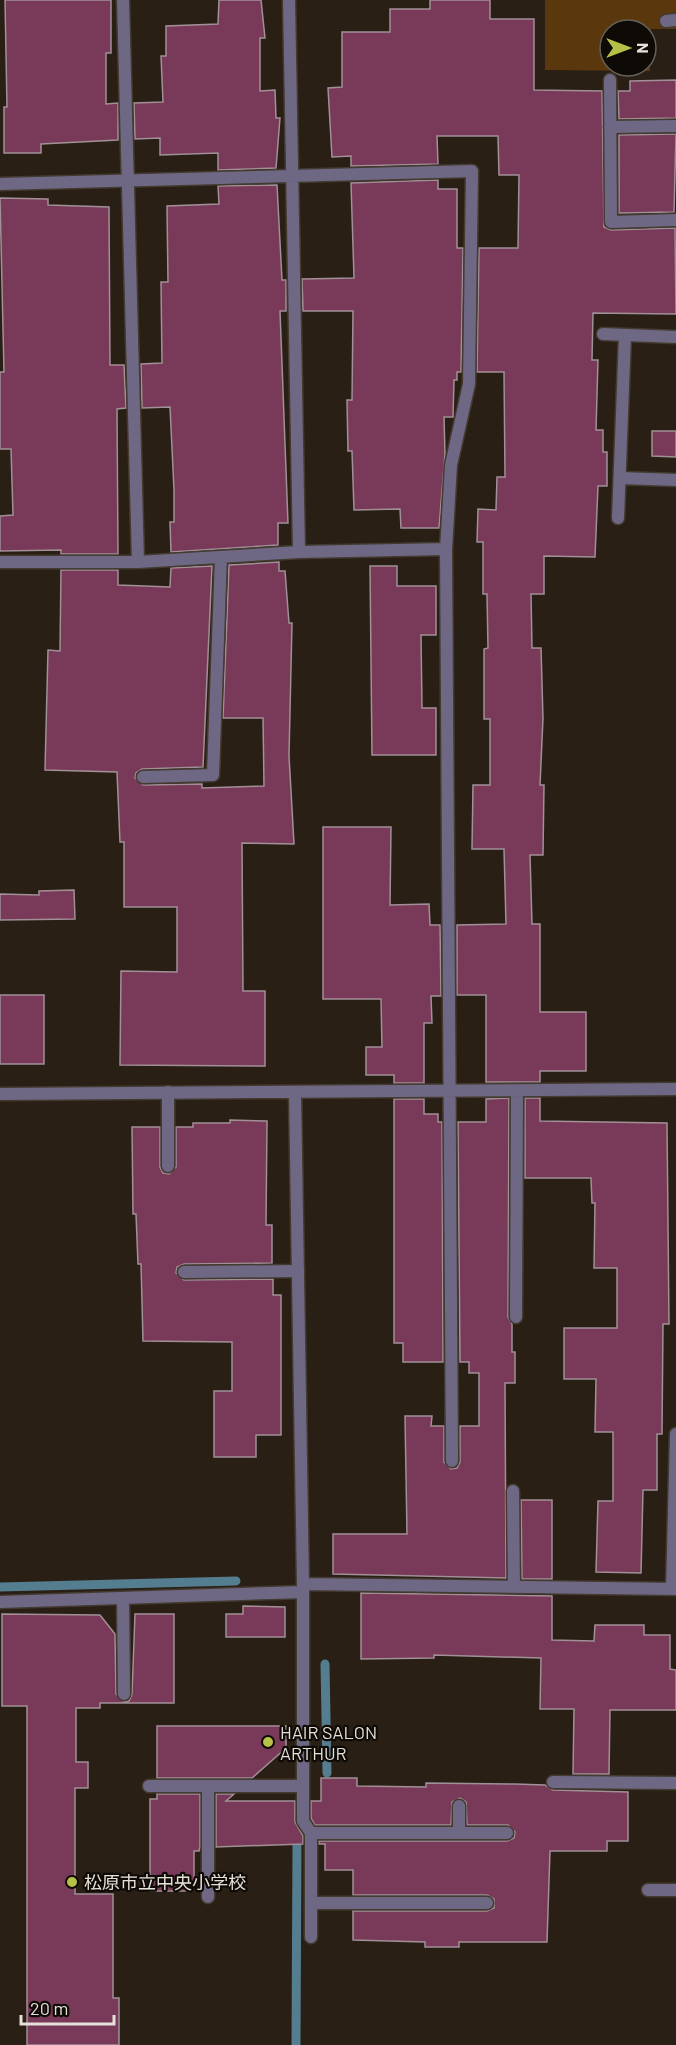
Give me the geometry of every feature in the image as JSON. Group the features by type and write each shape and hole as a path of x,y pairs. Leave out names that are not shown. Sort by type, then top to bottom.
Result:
{"street":[{"path":"123,0 130,180 138,562"},
{"path":"289,0 299,552"},
{"path":"610,80 611,222 676,220"},
{"path":"610,127 676,126"},
{"path":"0,184 472,171 469,384 451,465 446,549 452,1091 452,1461"},
{"path":"603,334 676,337"},
{"path":"618,518 625,335"},
{"path":"620,478 676,480"},
{"path":"0,561 138,562 299,552 446,549"},
{"path":"144,777 213,775 221,557"},
{"path":"0,1094 168,1092 295,1094 676,1089"},
{"path":"168,1092 168,1166"},
{"path":"516,1317 517,1092"},
{"path":"295,1094 303,1588 303,1821 311,1833 311,1936"},
{"path":"184,1272 298,1271"},
{"path":"0,1602 123,1600 303,1588 674,1589 676,1434"},
{"path":"513,1491 514,1587"},
{"path":"123,1600 124,1694"},
{"path":"553,1782 676,1783"},
{"path":"149,1786 303,1786"},
{"path":"208,1786 208,1897"},
{"path":"459,1806 459,1833"},
{"path":"311,1833 507,1833"},
{"path":"648,1890 676,1890"},
{"path":"311,1903 487,1903"}],"shaded area":[{"path":"545,0 676,0 676,29 658,29 658,18 598,18 598,71 545,70"}],"building":[{"path":"5,0 111,0 111,53 106,53 106,104 118,103 118,140 41,144 41,153 4,153 4,107 7,107"},
{"path":"219,0 261,0 265,38 260,38 260,91 275,90 276,118 280,118 276,168 218,170 218,153 160,155 160,138 135,139 134,103 163,102 161,56 166,56 166,26 218,24"},
{"path":"430,0 490,0 490,19 534,19 534,90 602,91 604,227 611,230 675,228 676,314 593,313 592,360 598,360 596,430 603,430 603,452 607,452 607,486 598,486 595,557 544,556 544,594 531,594 532,648 541,648 543,718 540,785 544,785 543,855 530,855 532,924 540,924 540,1012 586,1012 586,1071 540,1071 540,1082 486,1082 486,995 457,995 457,925 506,924 504,849 472,849 473,785 490,785 490,719 484,719 484,649 488,648 487,594 483,594 483,542 477,542 478,509 496,510 497,477 505,477 504,372 477,372 479,248 518,248 519,175 499,175 498,136 437,136 438,164 351,166 351,156 332,157 328,88 342,87 342,32 390,32 390,9 430,9"},
{"path":"676,80 676,118 619,119 618,91 630,91 630,81"},
{"path":"676,134 674,212 619,213 619,135"},
{"path":"438,180 438,189 457,189 457,248 463,248 461,372 457,372 457,380 454,380 453,417 444,417 445,454 439,528 401,528 400,509 354,510 352,451 348,451 347,400 352,400 353,311 303,311 302,279 354,278 351,183"},
{"path":"277,185 282,280 286,280 286,311 280,311 288,523 278,523 278,545 171,552 170,522 174,522 174,490 170,407 142,408 141,364 162,363 161,282 168,282 167,206 219,204 218,186"},
{"path":"0,198 48,199 48,205 109,207 110,365 124,365 126,408 117,409 118,554 61,554 61,550 0,551 0,516 13,515 11,449 0,449 0,372 4,372"},
{"path":"652,431 676,431 676,457 652,456"},
{"path":"279,562 279,571 285,571 289,623 292,623 289,756 294,844 242,843 243,991 265,991 265,1066 120,1065 121,971 177,972 177,907 124,907 124,842 120,842 117,772 45,770 48,650 60,651 61,570 118,570 118,585 170,587 171,568 212,566 203,767 142,769 136,773 135,778 143,785 202,784 202,788 264,786 263,718 223,718 229,565"},
{"path":"370,566 397,566 397,586 436,586 436,635 421,635 422,708 436,708 436,755 372,755"},
{"path":"323,827 391,827 390,905 429,904 430,925 440,925 441,996 431,996 432,1023 424,1023 424,1083 394,1083 394,1075 366,1075 366,1047 382,1047 381,999 323,999"},
{"path":"74,890 75,919 0,920 0,894 39,895 39,891"},
{"path":"0,995 44,995 44,1064 0,1064"},
{"path":"509,1098 508,1317 512,1324 512,1352 515,1352 515,1383 505,1383 506,1578 333,1574 333,1534 407,1534 405,1416 432,1416 431,1426 444,1426 444,1462 451,1469 457,1468 460,1462 460,1426 479,1426 479,1373 469,1373 469,1362 460,1362 458,1122 486,1122 486,1099"},
{"path":"525,1098 540,1098 540,1121 667,1123 669,1324 663,1324 662,1434 657,1434 657,1490 643,1490 641,1573 596,1572 598,1501 613,1501 613,1432 595,1432 596,1379 564,1379 564,1328 617,1328 617,1268 594,1268 595,1203 592,1203 591,1178 525,1178"},
{"path":"394,1099 424,1099 424,1114 438,1114 438,1122 442,1122 443,1362 403,1362 403,1343 394,1343"},
{"path":"230,1120 267,1121 266,1225 272,1225 272,1263 184,1264 177,1267 176,1273 184,1280 273,1279 273,1295 281,1295 281,1435 256,1435 256,1457 214,1457 214,1391 232,1391 232,1342 143,1341 141,1264 138,1264 136,1214 133,1214 132,1127 160,1127 160,1167 163,1173 169,1174 176,1167 176,1127 193,1127 193,1123 230,1123"},
{"path":"521,1500 552,1500 552,1579 522,1579"},
{"path":"361,1593 552,1596 552,1640 594,1641 595,1625 644,1625 644,1635 670,1635 670,1669 676,1670 676,1710 610,1710 609,1774 573,1774 574,1709 540,1709 541,1658 434,1655 434,1658 361,1659"},
{"path":"243,1606 285,1607 285,1637 226,1637 226,1614 243,1614"},
{"path":"2,1614 100,1615 115,1634 116,1694 124,1702 129,1701 132,1694 135,1614 174,1614 174,1703 100,1703 100,1708 76,1708 76,1762 88,1762 88,1788 75,1788 75,1894 113,1894 113,1998 119,1998 119,2045 27,2045 27,1706 2,1706"},
{"path":"157,1726 286,1726 286,1748 252,1778 157,1778"},
{"path":"321,1778 357,1778 357,1786 426,1787 426,1783 515,1784 545,1785 553,1790 628,1792 628,1841 607,1841 607,1851 550,1851 547,1942 459,1942 459,1947 425,1947 425,1942 353,1940 353,1911 487,1911 494,1908 494,1899 487,1895 353,1895 353,1870 325,1870 325,1844 319,1844 319,1841 507,1841 514,1838 515,1832 508,1825 467,1825 466,1802 460,1798 452,1802 451,1825 315,1825 311,1818 311,1801 321,1801"},
{"path":"157,1794 200,1794 200,1847 199,1851 194,1851 194,1884 185,1884 185,1891 150,1891 150,1799 157,1799"},
{"path":"216,1794 234,1794 226,1801 295,1801 295,1822 303,1836 303,1844 216,1847"}],"waterway":[{"path":"0,1587 236,1581"},
{"path":"325,1664 327,1773"},
{"path":"296,2045 297,1843"}],"place":[{"name":"HAIR SALON ARTHUR","path":"268,1742"},
{"name":"松原市立中央小学校","path":"72,1882"}]}
